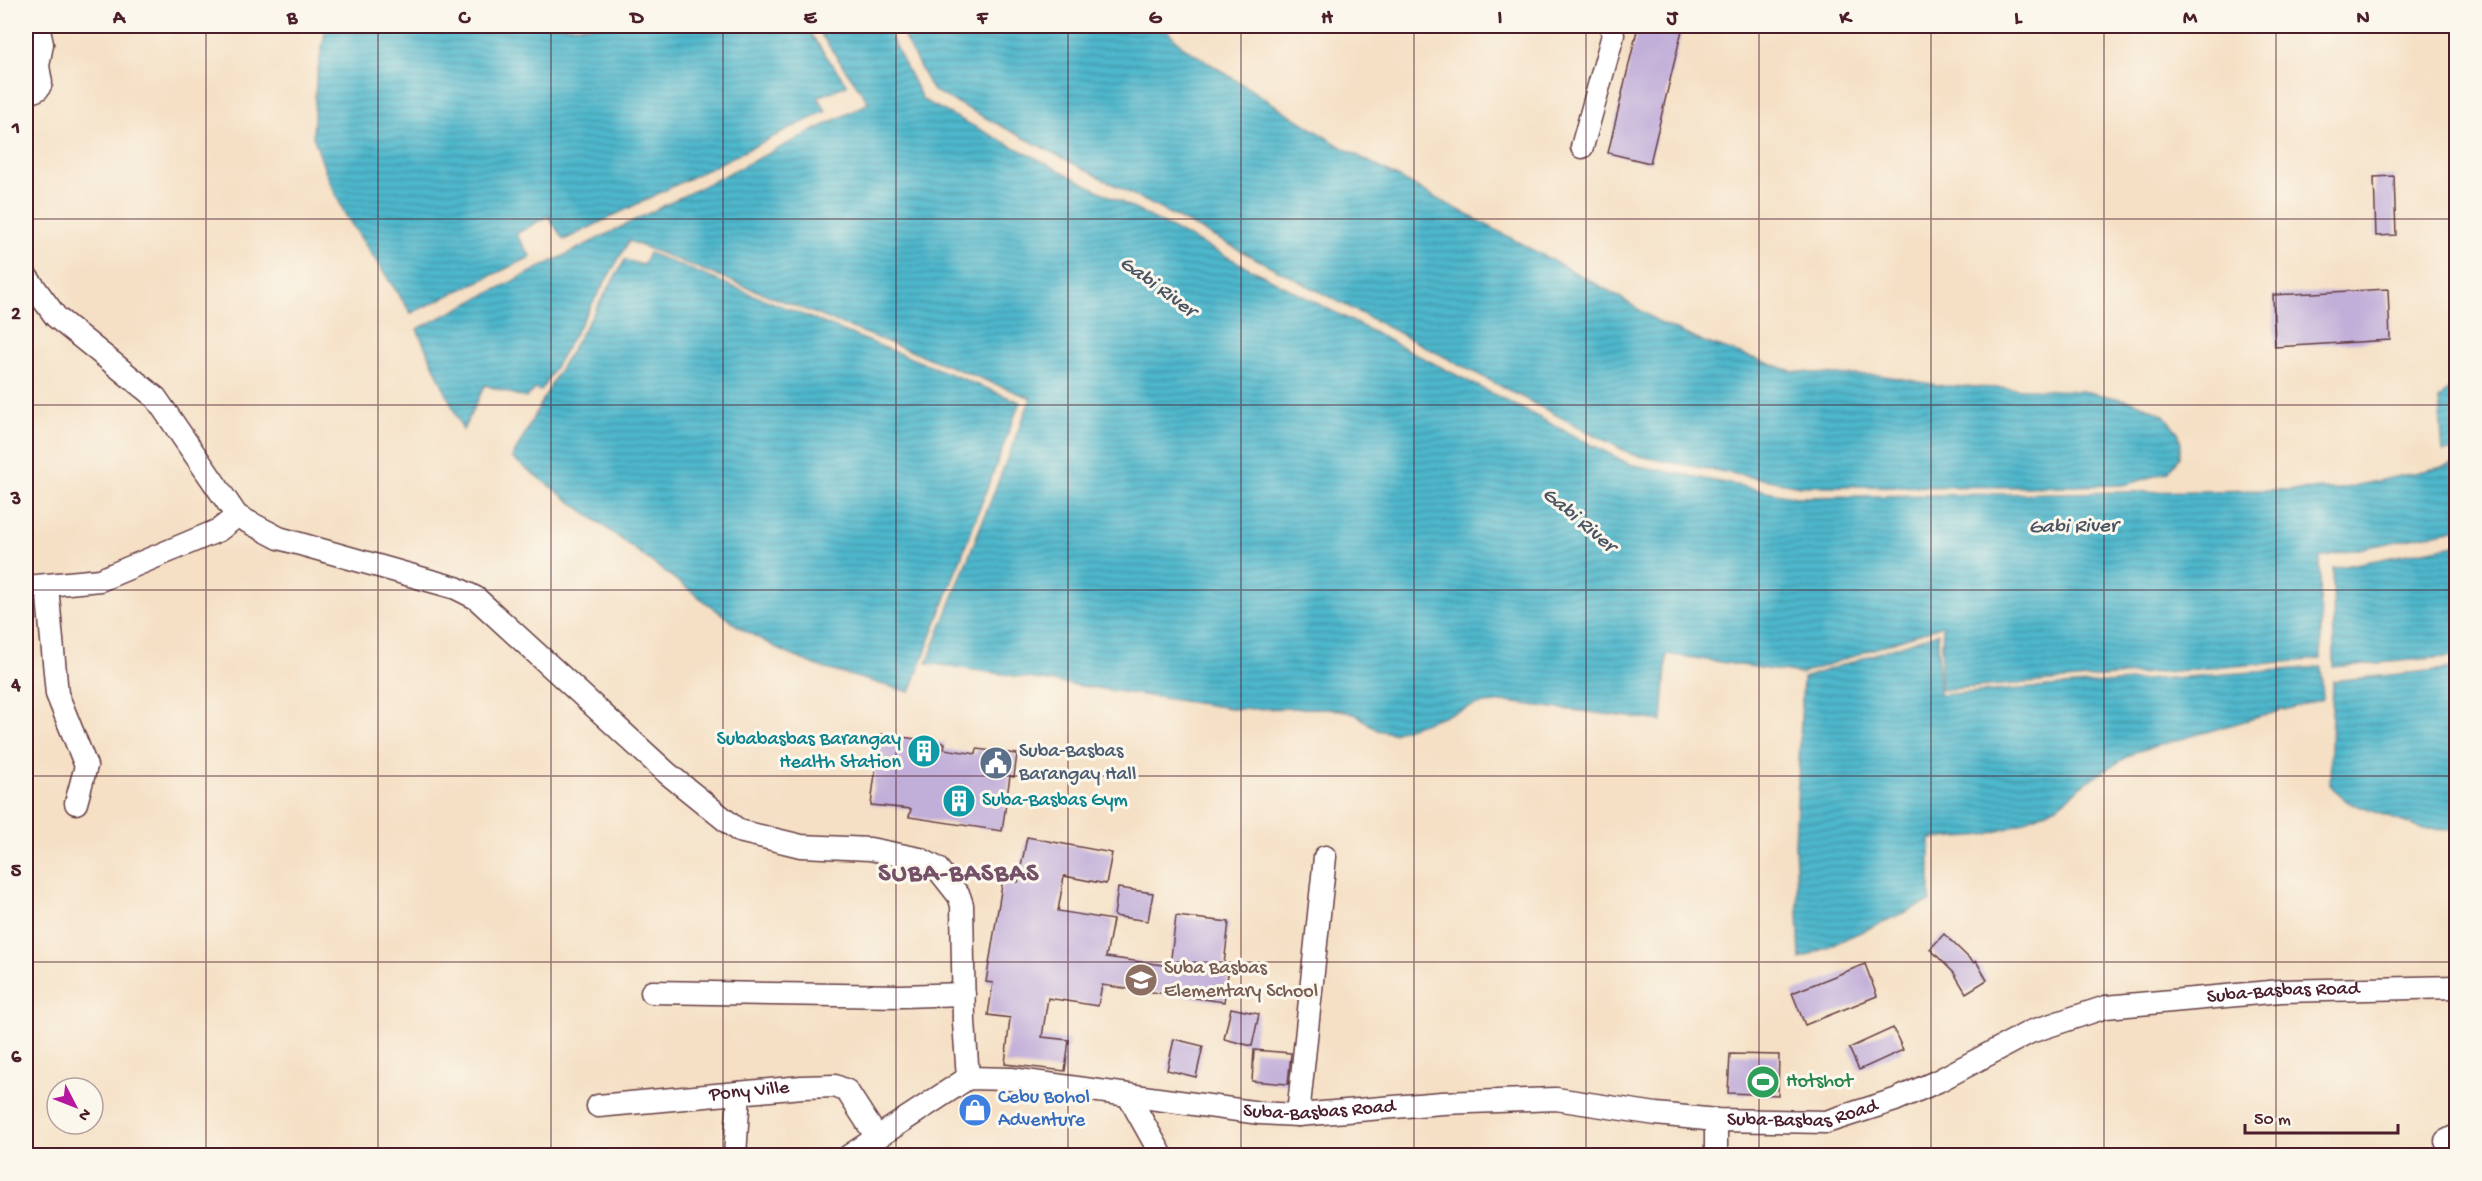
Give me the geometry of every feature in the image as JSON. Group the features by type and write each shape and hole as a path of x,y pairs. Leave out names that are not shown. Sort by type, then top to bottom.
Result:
{"street":[{"path":"26,94 38,89 41,83 39,66 42,44 38,26"},
{"path":"1582,147 1613,35 1611,26"},
{"path":"26,276 56,317 156,398 237,516 279,538 456,588 477,598 667,773 739,831 801,846 870,849 920,859 937,868 959,896 962,905 968,1078 849,1155"},
{"path":"76,803 86,766 57,694 36,586 100,580 219,530 237,516"},
{"path":"1298,1114 1325,857"},
{"name":"Suba-Basbas Road","path":"968,1078 1011,1079 1129,1097 1260,1113 1298,1114 1442,1103 1556,1099 1656,1114 1716,1120 1826,1122 1852,1116 1895,1100 1938,1081 2030,1032 2106,1007 2281,991 2457,987"},
{"path":"652,992 902,996 964,994"},
{"name":"Pony Ville","path":"598,1106 835,1086 847,1091 876,1136"},
{"path":"735,1155 739,1093"},
{"path":"1129,1097 1162,1155"},
{"path":"1716,1120 1716,1155"}],"water":[{"path":"326,26 805,26 847,85 818,97 826,111 564,240 548,216 516,234 531,257 411,313 346,216 327,176 313,136 316,81"},
{"name":"Gabi River","path":"815,26 885,26 923,100 1629,464 1796,497 2340,489 2456,464 2456,529 2320,557 2321,659 1940,690 1943,625 1801,674 1667,654 1662,721 1506,702 1476,705 1393,733 1377,730 1357,715 1340,710 1237,709 927,663 1031,398 629,241 541,391 535,389 526,398 485,385 463,430 417,329 869,103"},
{"path":"898,26 1163,26 1182,46 1338,145 1611,292 1662,324 1701,341 1792,371 1836,375 1880,375 1943,386 2082,391 2132,401 2163,414 2178,432 2181,444 2179,457 2168,472 2124,485 2025,487 1800,486 1633,455 932,90"},
{"path":"649,253 1020,402 910,692 823,668 786,653 742,629 512,458 554,379 625,260 643,265"},
{"path":"2456,381 2456,450 2443,452 2439,400"},
{"path":"2456,545 2456,656 2334,667 2333,568"},
{"path":"1938,633 1939,695 2321,667 2323,699 2135,752 2088,781 2057,806 2009,828 1984,835 1930,839 1930,901 1800,959 1795,844 1803,678"},
{"path":"2456,668 2456,830 2422,829 2348,802 2336,792 2330,784 2333,681"}],"building":[{"path":"1638,26 1683,26 1650,163 1608,153"},
{"path":"2394,176 2396,235 2376,236 2374,177"},
{"path":"2388,289 2390,340 2275,347 2273,295"},
{"path":"880,734 945,743 944,749 976,754 977,749 1017,754 1014,777 1010,776 1002,831 909,817 911,809 871,805"},
{"path":"1027,837 1112,853 1106,884 1064,876 1058,911 1113,920 1106,957 1170,966 1176,916 1229,922 1223,973 1228,974 1224,1002 1102,985 1098,1006 1048,998 1042,1037 1069,1040 1065,1071 1005,1064 1010,1018 988,1015 993,983 986,982 1003,879 1018,882"},
{"path":"1118,888 1153,893 1148,921 1114,916"},
{"path":"1944,934 1974,963 1976,961 1987,980 1966,993 1954,973 1930,949"},
{"path":"1865,964 1877,996 1805,1025 1792,993"},
{"path":"1231,1008 1259,1014 1252,1046 1224,1039"},
{"path":"1893,1028 1903,1050 1859,1070 1849,1048"},
{"path":"1174,1039 1203,1046 1196,1077 1167,1070"},
{"path":"1254,1050 1291,1053 1288,1084 1252,1081"},
{"path":"1730,1054 1779,1055 1778,1095 1728,1093"}],"place":[{"name":"Subabasbas Barangay Health Station","path":"924,751"},
{"name":"Suba-Basbas Barangay Hall","path":"996,763"},
{"name":"Suba-Basbas Gym","path":"959,801"},
{"name":"Suba Basbas Elementary School","path":"1141,980"},
{"name":"Hotshot","path":"1763,1082"},
{"name":"Cebu Bohol Adventure","path":"975,1110"}],"district":[{"name":"SUBA-BASBAS","path":"959,875"}]}
